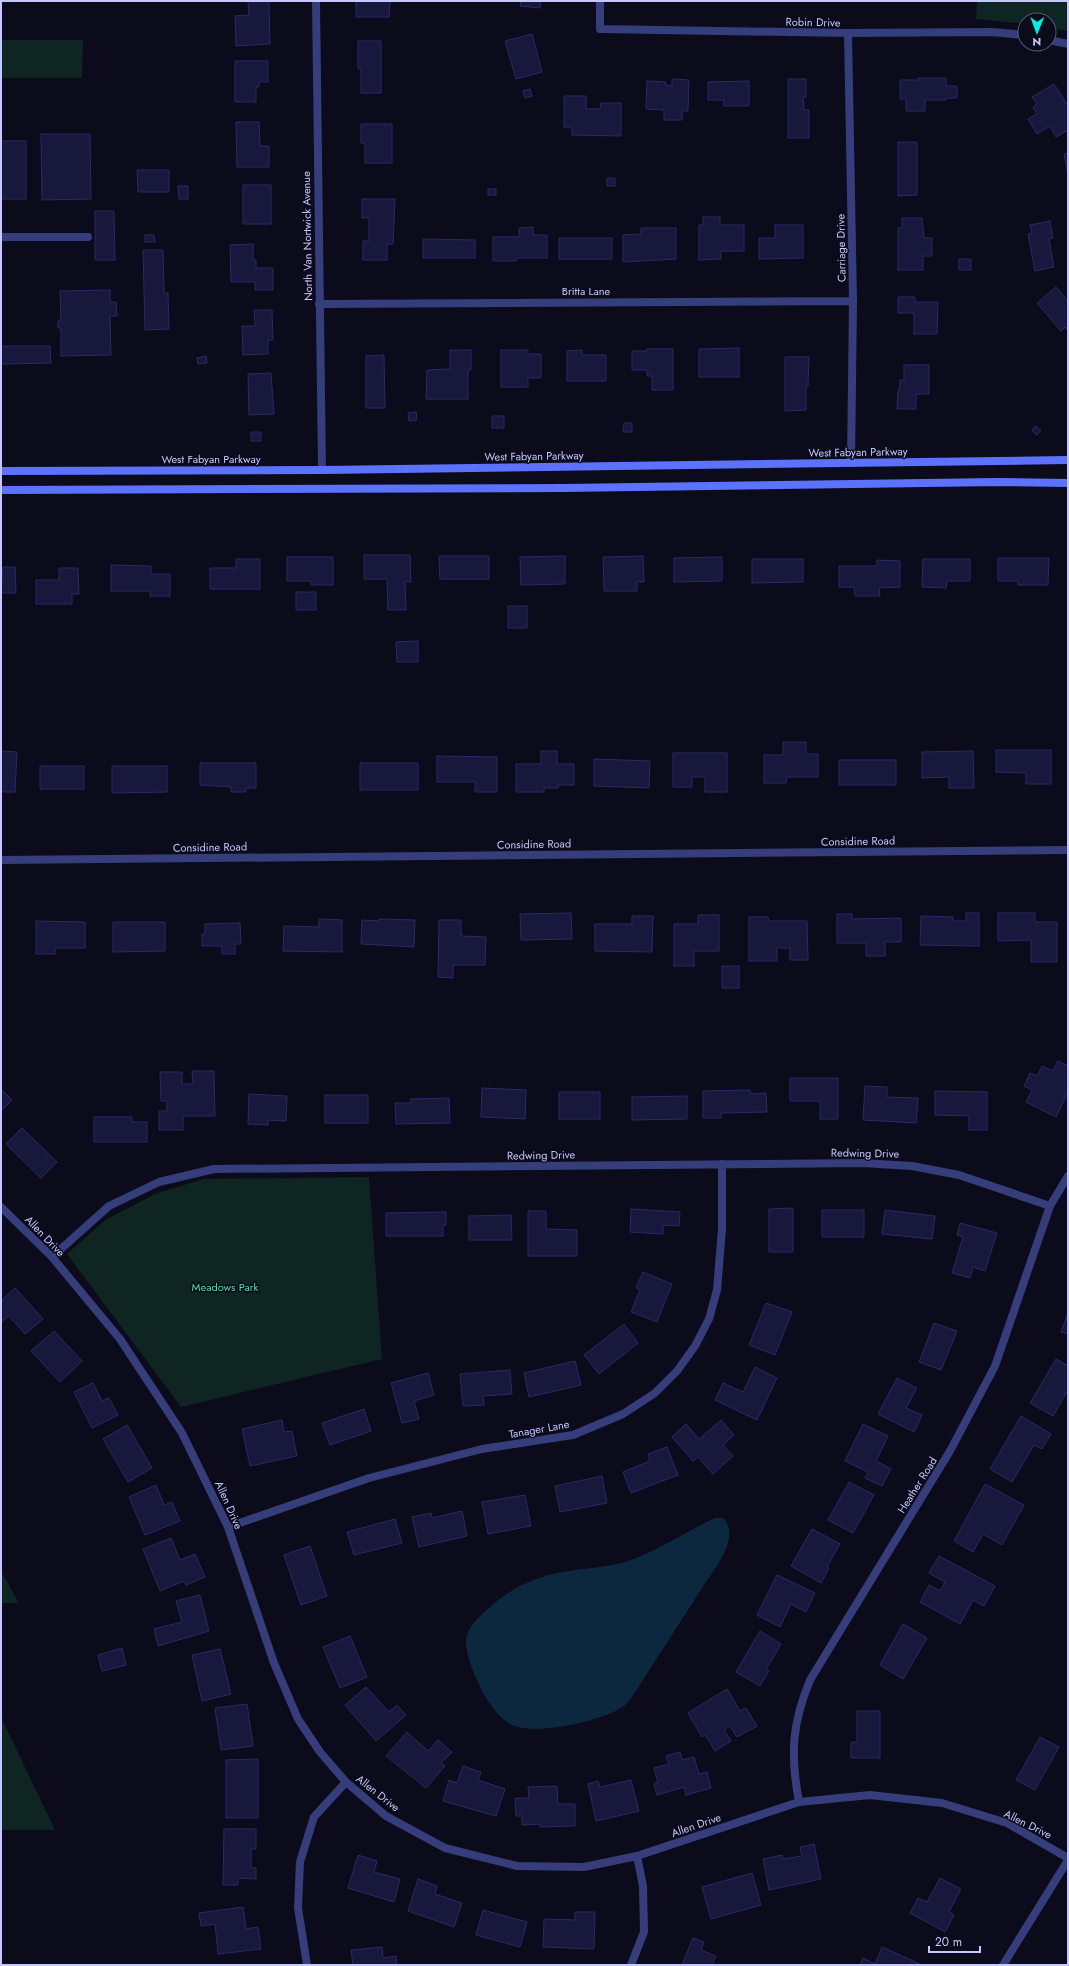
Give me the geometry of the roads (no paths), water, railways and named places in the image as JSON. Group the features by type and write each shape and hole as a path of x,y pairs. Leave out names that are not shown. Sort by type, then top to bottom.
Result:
{"main road":[{"name":"West Fabyan Parkway","path":"1,471 322,470 1068,460"},
{"path":"1,490 555,488 998,482 1068,483"}],"street":[{"name":"North Van Nortwick Avenue","path":"316,1 322,470"},
{"name":"Robin Drive","path":"600,1 600,29 848,33 991,32 1017,34"},
{"name":"Carriage Drive","path":"848,33 853,301 851,463"},
{"path":"1057,42 1068,44"},
{"path":"1,237 88,237"},
{"name":"Britta Lane","path":"319,304 853,301"},
{"name":"Considine Road","path":"1,860 1068,850"},
{"name":"Redwing Drive","path":"52,1257 108,1206 159,1182 214,1169 863,1163 912,1166 959,1174 1050,1206"},
{"name":"Tanager Lane","path":"228,1528 369,1478 482,1450 573,1435 623,1414 654,1393 677,1371 695,1346 709,1319 717,1290 722,1229 722,1164"},
{"name":"Heather Road","path":"799,1802 794,1775 792,1751 801,1703 810,1680 950,1451 995,1366 1050,1206 1068,1176"},
{"name":"Allen Drive","path":"1,1207 52,1257 120,1339 182,1433 228,1528 274,1662 298,1719 320,1752 346,1782 386,1816 445,1848 517,1866 584,1867 637,1856 799,1802 870,1795 942,1802 1007,1824 1068,1859"},
{"path":"308,1965 298,1908 300,1862 314,1817 346,1782"},
{"path":"631,1965 644,1932 643,1886 637,1856"},
{"path":"1003,1965 1068,1859"}],"water":[{"path":"715,1518 723,1518 728,1525 729,1533 726,1549 713,1573 632,1697 625,1705 598,1718 566,1726 550,1728 521,1728 510,1724 498,1714 480,1687 470,1663 466,1642 470,1628 498,1600 524,1584 542,1577 562,1572 609,1566 637,1558"}],"park label":[{"name":"Meadows Park","path":"225,1287"}]}
